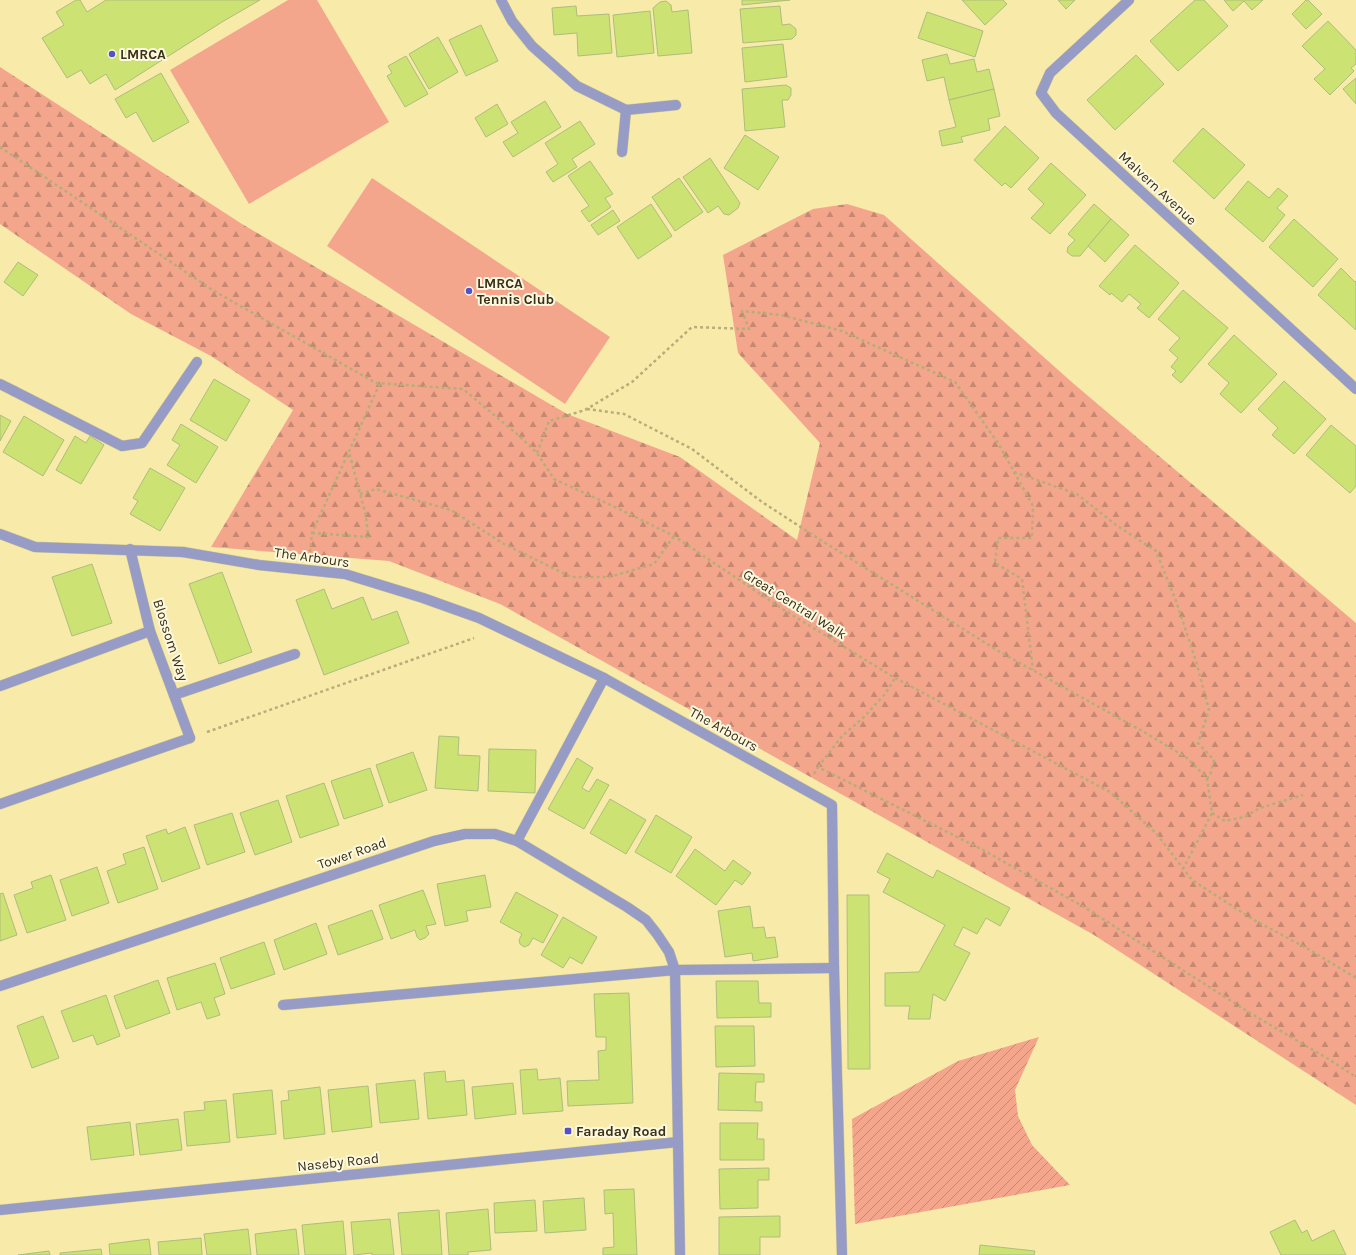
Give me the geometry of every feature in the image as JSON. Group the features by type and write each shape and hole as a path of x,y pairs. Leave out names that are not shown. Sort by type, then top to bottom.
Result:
{"street":[{"path":"502,0 512,21 532,46 578,86 626,110 676,105"},
{"name":"Malvern Avenue","path":"1129,0 1050,74 1041,93 1056,113 1356,389"},
{"path":"622,152 626,110"},
{"path":"0,384 122,446 142,443 197,362"},
{"name":"The Arbours","path":"0,534 35,547 130,549 183,552 259,565 345,574 416,596 479,618 499,629 604,678 832,805 834,968"},
{"name":"Blossom Way","path":"130,549 150,631 190,738"},
{"path":"0,686 150,631"},
{"path":"174,695 295,654"},
{"path":"518,841 604,678"},
{"path":"0,804 190,738"},
{"name":"Tower Road","path":"0,986 434,841 465,834 495,834 518,841 627,907 646,920 657,934 668,952 675,970"},
{"path":"282,1005 675,970 834,968 842,1255"},
{"path":"675,970 680,1255"},
{"name":"Naseby Road","path":"0,1210 678,1142"}],"path":[{"name":"Great Central Walk","path":"0,147 214,291 376,383 463,389 537,453 554,479 674,536 784,610 895,678 1110,792 1156,833 1192,880 1254,920 1310,950 1356,978"},
{"path":"537,453 549,421 587,409 632,382 692,327 749,329 742,311 781,315 842,331 955,382 998,443 1033,506 1032,538 998,538 995,564 1022,579 1034,670"},
{"path":"308,570 312,533 380,383"},
{"path":"587,409 624,414 692,449 762,502 820,540 1000,652 1144,732 1187,758 1207,778 1212,813 1183,869"},
{"path":"312,533 368,537 366,516 349,451"},
{"path":"1013,472 1077,494 1116,525 1156,551 1176,601 1194,654 1209,710 1198,743 1214,760 1210,776 1207,778"},
{"path":"360,494 376,489 451,510 504,544 571,577 609,577 654,564 674,536"},
{"path":"190,738 499,629"},
{"path":"805,790 818,767 842,736 863,718 885,694 895,678"},
{"path":"818,767 983,850 1084,907 1250,1013 1356,1077"},
{"path":"1212,813 1225,821 1244,817 1260,808 1303,795"}],"green space":[{"path":"288,0 317,0 389,122 249,204 170,70"},
{"path":"0,67 242,224 567,414 680,457 797,540 820,443 738,353 723,255 813,209 847,204 884,215 1074,384 1356,623 1356,1105 1094,935 500,604 389,561 211,547 293,410 211,356 131,314 0,224"},
{"name":"LMRCA Tennis Club","path":"372,178 610,337 565,404 327,246"},
{"path":"1039,1037 1015,1090 1018,1116 1032,1145 1070,1185 855,1224 852,1119 958,1061"}],"building":[{"name":"LMRCA","path":"76,0 80,0 87,12 106,0 260,0 222,22 115,90 106,74 90,84 81,70 67,78 42,38 64,25 56,12"},
{"path":"742,0 790,0 742,5"},
{"path":"962,0 1003,0 1007,4 985,25"},
{"path":"1058,0 1075,0 1066,9"},
{"path":"1195,0 1204,0 1228,26 1178,71 1150,41"},
{"path":"1224,0 1263,0 1252,10 1244,1 1233,11"},
{"path":"1306,0 1308,0 1322,14 1306,29 1292,14"},
{"path":"666,1 671,5 672,12 688,10 692,53 658,56 653,8 660,2"},
{"path":"576,6 577,16 609,14 612,53 578,56 577,33 554,35 552,8"},
{"path":"780,6 782,25 790,24 796,29 796,35 792,39 743,43 740,9"},
{"path":"650,11 654,53 617,57 613,15"},
{"path":"927,12 983,31 975,57 918,38"},
{"path":"1328,21 1356,50 1356,64 1351,68 1354,71 1330,95 1314,79 1325,69 1302,46"},
{"path":"481,25 498,61 466,76 449,40"},
{"path":"438,37 458,72 429,89 409,54"},
{"path":"783,44 787,77 745,82 742,48"},
{"path":"947,54 950,64 974,59 977,72 989,69 994,89 949,100 944,77 927,81 922,60"},
{"path":"1136,55 1164,84 1115,130 1087,100"},
{"path":"406,56 428,94 405,107 387,76 392,73 388,66"},
{"path":"161,73 189,122 153,142 136,112 126,118 115,99"},
{"path":"1356,78 1356,104 1343,89"},
{"path":"786,85 791,88 791,95 788,100 782,100 785,127 745,131 742,89"},
{"path":"994,89 1000,116 988,119 990,130 961,137 963,142 942,146 939,131 956,127 949,100"},
{"path":"545,101 561,127 513,157 503,142 518,133 511,122"},
{"path":"497,104 508,124 486,137 475,118"},
{"path":"580,121 595,144 572,159 577,167 553,182 546,172 558,164 545,143"},
{"path":"1005,126 1039,158 1011,188 1005,183 1002,186 974,160"},
{"path":"1203,128 1245,165 1214,199 1173,161"},
{"path":"745,135 779,157 758,190 724,168"},
{"path":"710,158 740,203 738,208 729,215 724,214 718,206 708,213 683,177"},
{"path":"590,161 613,194 605,198 611,207 589,222 581,211 589,206 568,176"},
{"path":"1051,163 1086,195 1050,234 1031,218 1044,204 1028,189"},
{"path":"679,178 703,212 675,231 652,197"},
{"path":"1248,181 1269,198 1278,188 1288,196 1277,208 1285,215 1263,242 1225,209"},
{"path":"651,204 672,236 638,259 617,227"},
{"path":"1094,204 1111,219 1080,256 1072,256 1067,252 1068,247 1075,240 1068,234"},
{"path":"613,210 620,221 598,235 591,225"},
{"path":"1111,219 1129,235 1105,262 1088,246"},
{"path":"1294,219 1338,259 1313,287 1269,247"},
{"path":"1135,245 1179,283 1149,318 1137,308 1141,304 1129,294 1122,302 1099,286"},
{"path":"18,262 38,275 23,296 4,282"},
{"path":"1341,268 1355,282 1356,281 1356,330 1318,295"},
{"path":"1183,290 1228,328 1181,383 1172,375 1176,371 1171,367 1178,358 1169,350 1180,338 1158,319"},
{"path":"1234,335 1277,374 1241,413 1220,394 1229,383 1208,364"},
{"path":"214,379 250,400 226,441 190,420"},
{"path":"1284,381 1326,419 1294,454 1272,435 1278,428 1258,409"},
{"path":"0,415 11,421 0,441"},
{"path":"24,416 64,440 43,476 3,452"},
{"path":"181,424 218,447 196,483 167,465 180,445 172,440"},
{"path":"1331,425 1356,446 1356,486 1350,493 1306,455"},
{"path":"75,436 86,443 90,436 104,445 81,484 56,470"},
{"path":"150,468 185,488 160,531 130,514 138,501 133,498"},
{"path":"92,564 112,623 72,636 52,577"},
{"path":"222,572 252,652 219,664 189,584"},
{"path":"324,589 332,609 363,597 372,620 397,611 409,643 324,675 296,600"},
{"path":"439,736 459,737 458,755 480,756 478,791 435,788"},
{"path":"489,749 536,750 535,793 488,791"},
{"path":"413,752 427,790 389,803 376,765"},
{"path":"577,758 593,768 582,788 589,792 597,779 609,785 584,829 548,809"},
{"path":"370,768 383,806 344,819 331,781"},
{"path":"324,783 339,825 300,838 286,796"},
{"path":"610,799 646,820 626,854 590,833"},
{"path":"278,800 292,842 255,855 240,813"},
{"path":"232,813 245,852 207,865 194,825"},
{"path":"656,815 692,837 671,873 635,852"},
{"path":"185,827 200,868 162,882 146,836 166,829 168,834"},
{"path":"144,847 158,889 118,903 107,871 126,864 123,854"},
{"path":"695,849 725,871 733,860 751,873 742,885 735,880 716,905 676,876"},
{"path":"887,853 933,878 937,870 1010,908 1000,926 986,918 977,934 963,927 954,945 970,953 945,1001 933,994 930,1019 908,1019 910,1006 885,1006 885,973 919,972 945,925 883,892 890,879 877,872"},
{"path":"97,867 109,903 72,916 60,880"},
{"path":"51,875 66,920 27,933 14,895 33,888 31,882"},
{"path":"485,875 491,907 466,911 468,921 445,926 437,884"},
{"path":"423,890 436,924 426,926 429,934 420,940 417,937 415,930 391,939 379,905"},
{"path":"516,892 558,915 543,943 533,938 529,945 524,947 520,944 519,940 522,934 500,922"},
{"path":"3,893 17,935 0,941 0,894"},
{"path":"847,895 869,895 870,1069 848,1069"},
{"path":"750,906 753,928 764,927 766,938 775,937 778,957 753,961 752,953 725,957 718,911"},
{"path":"372,910 383,939 338,955 328,926"},
{"path":"563,917 597,937 582,964 570,957 563,968 541,955"},
{"path":"316,923 327,954 284,970 274,940"},
{"path":"264,942 275,974 231,989 220,958"},
{"path":"215,963 225,994 214,998 220,1015 207,1019 201,1002 177,1010 167,978"},
{"path":"158,980 170,1013 126,1029 114,996"},
{"path":"716,981 758,981 759,1003 771,1003 771,1017 717,1018"},
{"path":"629,993 633,1103 568,1106 567,1081 599,1080 598,1051 606,1050 606,1037 596,1037 594,994"},
{"path":"106,995 120,1036 97,1045 93,1035 73,1042 61,1011"},
{"path":"43,1016 59,1058 32,1068 17,1026"},
{"path":"715,1026 754,1026 755,1066 716,1067"},
{"path":"537,1069 538,1080 560,1078 563,1111 523,1114 520,1070"},
{"path":"445,1071 446,1082 464,1080 467,1115 428,1119 424,1073"},
{"path":"719,1073 764,1074 764,1082 756,1082 755,1102 762,1102 762,1111 718,1110"},
{"path":"415,1080 419,1119 380,1123 376,1084"},
{"path":"513,1083 516,1114 475,1119 472,1087"},
{"path":"368,1086 372,1127 332,1132 328,1090"},
{"path":"320,1087 325,1134 284,1139 281,1101 289,1100 288,1091"},
{"path":"272,1090 276,1134 237,1138 233,1094"},
{"path":"226,1100 230,1142 187,1146 184,1112 205,1110 204,1102"},
{"path":"178,1119 182,1150 140,1155 136,1124"},
{"path":"130,1122 134,1155 91,1160 87,1127"},
{"path":"720,1123 758,1123 757,1139 764,1139 764,1160 720,1160"},
{"path":"769,1168 769,1180 758,1180 758,1208 720,1209 719,1169"},
{"path":"634,1189 637,1255 603,1255 603,1248 614,1247 613,1213 605,1214 604,1190"},
{"path":"584,1198 586,1230 545,1233 543,1201"},
{"path":"535,1200 537,1231 495,1233 494,1203"},
{"path":"488,1209 491,1250 468,1252 468,1255 449,1255 446,1213"},
{"path":"439,1210 442,1255 402,1255 398,1213"},
{"path":"780,1216 780,1237 760,1237 760,1255 719,1255 719,1217"},
{"path":"390,1219 394,1255 372,1255 372,1253 354,1255 351,1222"},
{"path":"1295,1220 1302,1233 1307,1230 1312,1241 1334,1230 1346,1255 1281,1255 1270,1232"},
{"path":"343,1221 346,1255 305,1255 302,1225"},
{"path":"248,1229 251,1255 207,1255 204,1234"},
{"path":"296,1229 299,1255 257,1255 255,1234"},
{"path":"201,1238 202,1255 159,1255 158,1242"},
{"path":"149,1239 151,1255 110,1255 109,1244"},
{"path":"980,1245 1035,1251 1034,1255 979,1255"},
{"path":"101,1249 102,1255 60,1255 60,1253"},
{"path":"49,1251 50,1255 18,1255"}],"place":[{"name":"LMRCA","path":"112,54"},
{"name":"LMRCA Tennis Club","path":"469,291"},
{"name":"Faraday Road","path":"568,1131"}]}
